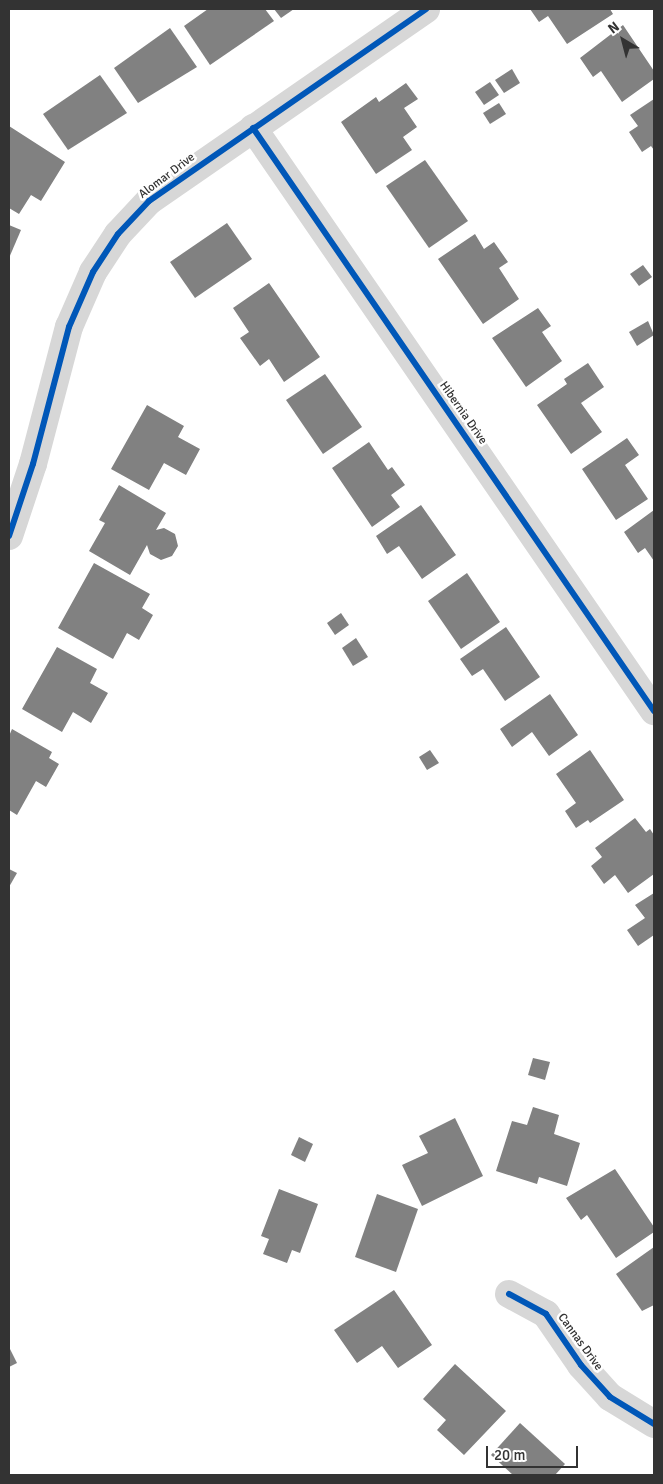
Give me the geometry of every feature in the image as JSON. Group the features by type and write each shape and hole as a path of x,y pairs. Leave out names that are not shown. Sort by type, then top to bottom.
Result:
{"street":[{"name":"Alomar Drive","path":"9,536 33,464 69,327 93,272 118,234 150,201 426,9"},
{"name":"Hibernia Drive","path":"253,128 654,711"},
{"name":"Cannas Drive","path":"509,1294 546,1314 581,1365 610,1397 654,1424"}],"building":[{"path":"208,9 265,9 274,21 210,65 184,26"},
{"path":"274,9 294,9 281,18"},
{"path":"530,9 610,9 613,14 567,44 548,16 539,22"},
{"path":"623,25 654,71 654,79 622,102 601,71 593,77 580,58"},
{"path":"170,28 197,67 138,103 114,68"},
{"path":"512,69 520,83 504,93 495,80"},
{"path":"100,75 127,113 68,150 43,114"},
{"path":"490,82 499,95 484,105 475,92"},
{"path":"406,83 418,99 404,108 417,127 403,137 412,150 376,174 341,122 376,97 379,102"},
{"path":"654,99 654,150 651,146 642,152 629,132 638,126 630,115"},
{"path":"499,103 506,114 490,124 483,113"},
{"path":"9,126 65,162 41,201 31,195 19,214 9,208"},
{"path":"425,160 468,221 429,248 386,186"},
{"path":"227,223 252,259 195,298 170,262"},
{"path":"9,225 21,230 9,258"},
{"path":"475,234 484,249 494,242 508,262 499,268 519,299 483,324 438,259"},
{"path":"643,265 652,277 639,286 630,274"},
{"path":"269,283 320,357 284,382 269,359 260,366 240,338 249,332 233,308"},
{"path":"538,308 551,326 542,332 562,361 526,387 492,338"},
{"path":"648,321 654,335 637,346 629,332"},
{"path":"588,363 604,387 581,403 602,432 571,454 537,405 567,384 564,379"},
{"path":"325,374 362,427 323,454 286,400"},
{"path":"147,405 184,426 178,437 200,449 186,475 164,463 149,490 111,469"},
{"path":"627,438 639,455 625,465 648,499 616,520 582,469"},
{"path":"369,442 388,470 392,467 405,485 391,495 400,507 372,527 332,468"},
{"path":"119,485 166,513 156,530 164,528 175,534 178,546 172,556 161,560 150,554 147,545 130,575 89,551 105,523 99,520"},
{"path":"421,505 456,555 422,579 399,546 387,554 376,536"},
{"path":"654,510 654,561 645,548 638,553 624,532"},
{"path":"94,563 150,594 142,608 153,615 139,640 127,633 113,659 58,628"},
{"path":"467,573 500,622 461,649 428,601"},
{"path":"341,613 349,625 335,635 327,623"},
{"path":"506,627 540,677 505,701 483,669 472,676 460,659"},
{"path":"356,638 368,657 353,666 342,648"},
{"path":"57,647 97,669 90,683 108,693 91,723 73,712 62,732 22,709"},
{"path":"550,694 578,735 549,756 532,732 512,747 500,729"},
{"path":"12,729 52,752 49,758 59,764 46,787 36,781 17,815 9,810 9,736"},
{"path":"430,750 439,763 427,770 419,757"},
{"path":"590,750 624,800 590,823 588,820 576,828 565,811 576,803 556,774"},
{"path":"635,818 646,832 650,829 654,835 654,874 628,893 615,875 604,884 591,866 602,857 595,848"},
{"path":"9,869 17,873 9,887"},
{"path":"654,893 654,935 638,946 627,930 645,918 635,905"},
{"path":"533,1058 550,1062 545,1080 528,1075"},
{"path":"533,1107 559,1115 554,1134 580,1143 567,1186 539,1177 537,1184 496,1171 512,1121 527,1125"},
{"path":"455,1118 483,1176 422,1206 402,1165 428,1153 419,1136"},
{"path":"299,1137 313,1144 305,1162 291,1155"},
{"path":"615,1169 654,1227 654,1232 616,1258 587,1215 581,1220 566,1198"},
{"path":"279,1189 318,1204 300,1253 292,1250 287,1263 263,1254 269,1239 261,1236"},
{"path":"377,1194 418,1209 396,1272 355,1257"},
{"path":"654,1247 654,1305 642,1311 616,1274"},
{"path":"394,1290 432,1345 398,1368 382,1346 357,1363 334,1330"},
{"path":"9,1347 17,1363 9,1367"},
{"path":"455,1364 506,1411 464,1455 437,1430 446,1420 423,1399"},
{"path":"520,1423 565,1464 555,1475 513,1475 491,1455"}],"cycle path":[{"path":"9,536 33,464 69,327 93,272 118,234 149,201 426,9"},
{"path":"253,128 654,711"},
{"path":"509,1294 546,1314 581,1365 610,1397 654,1424"}]}
